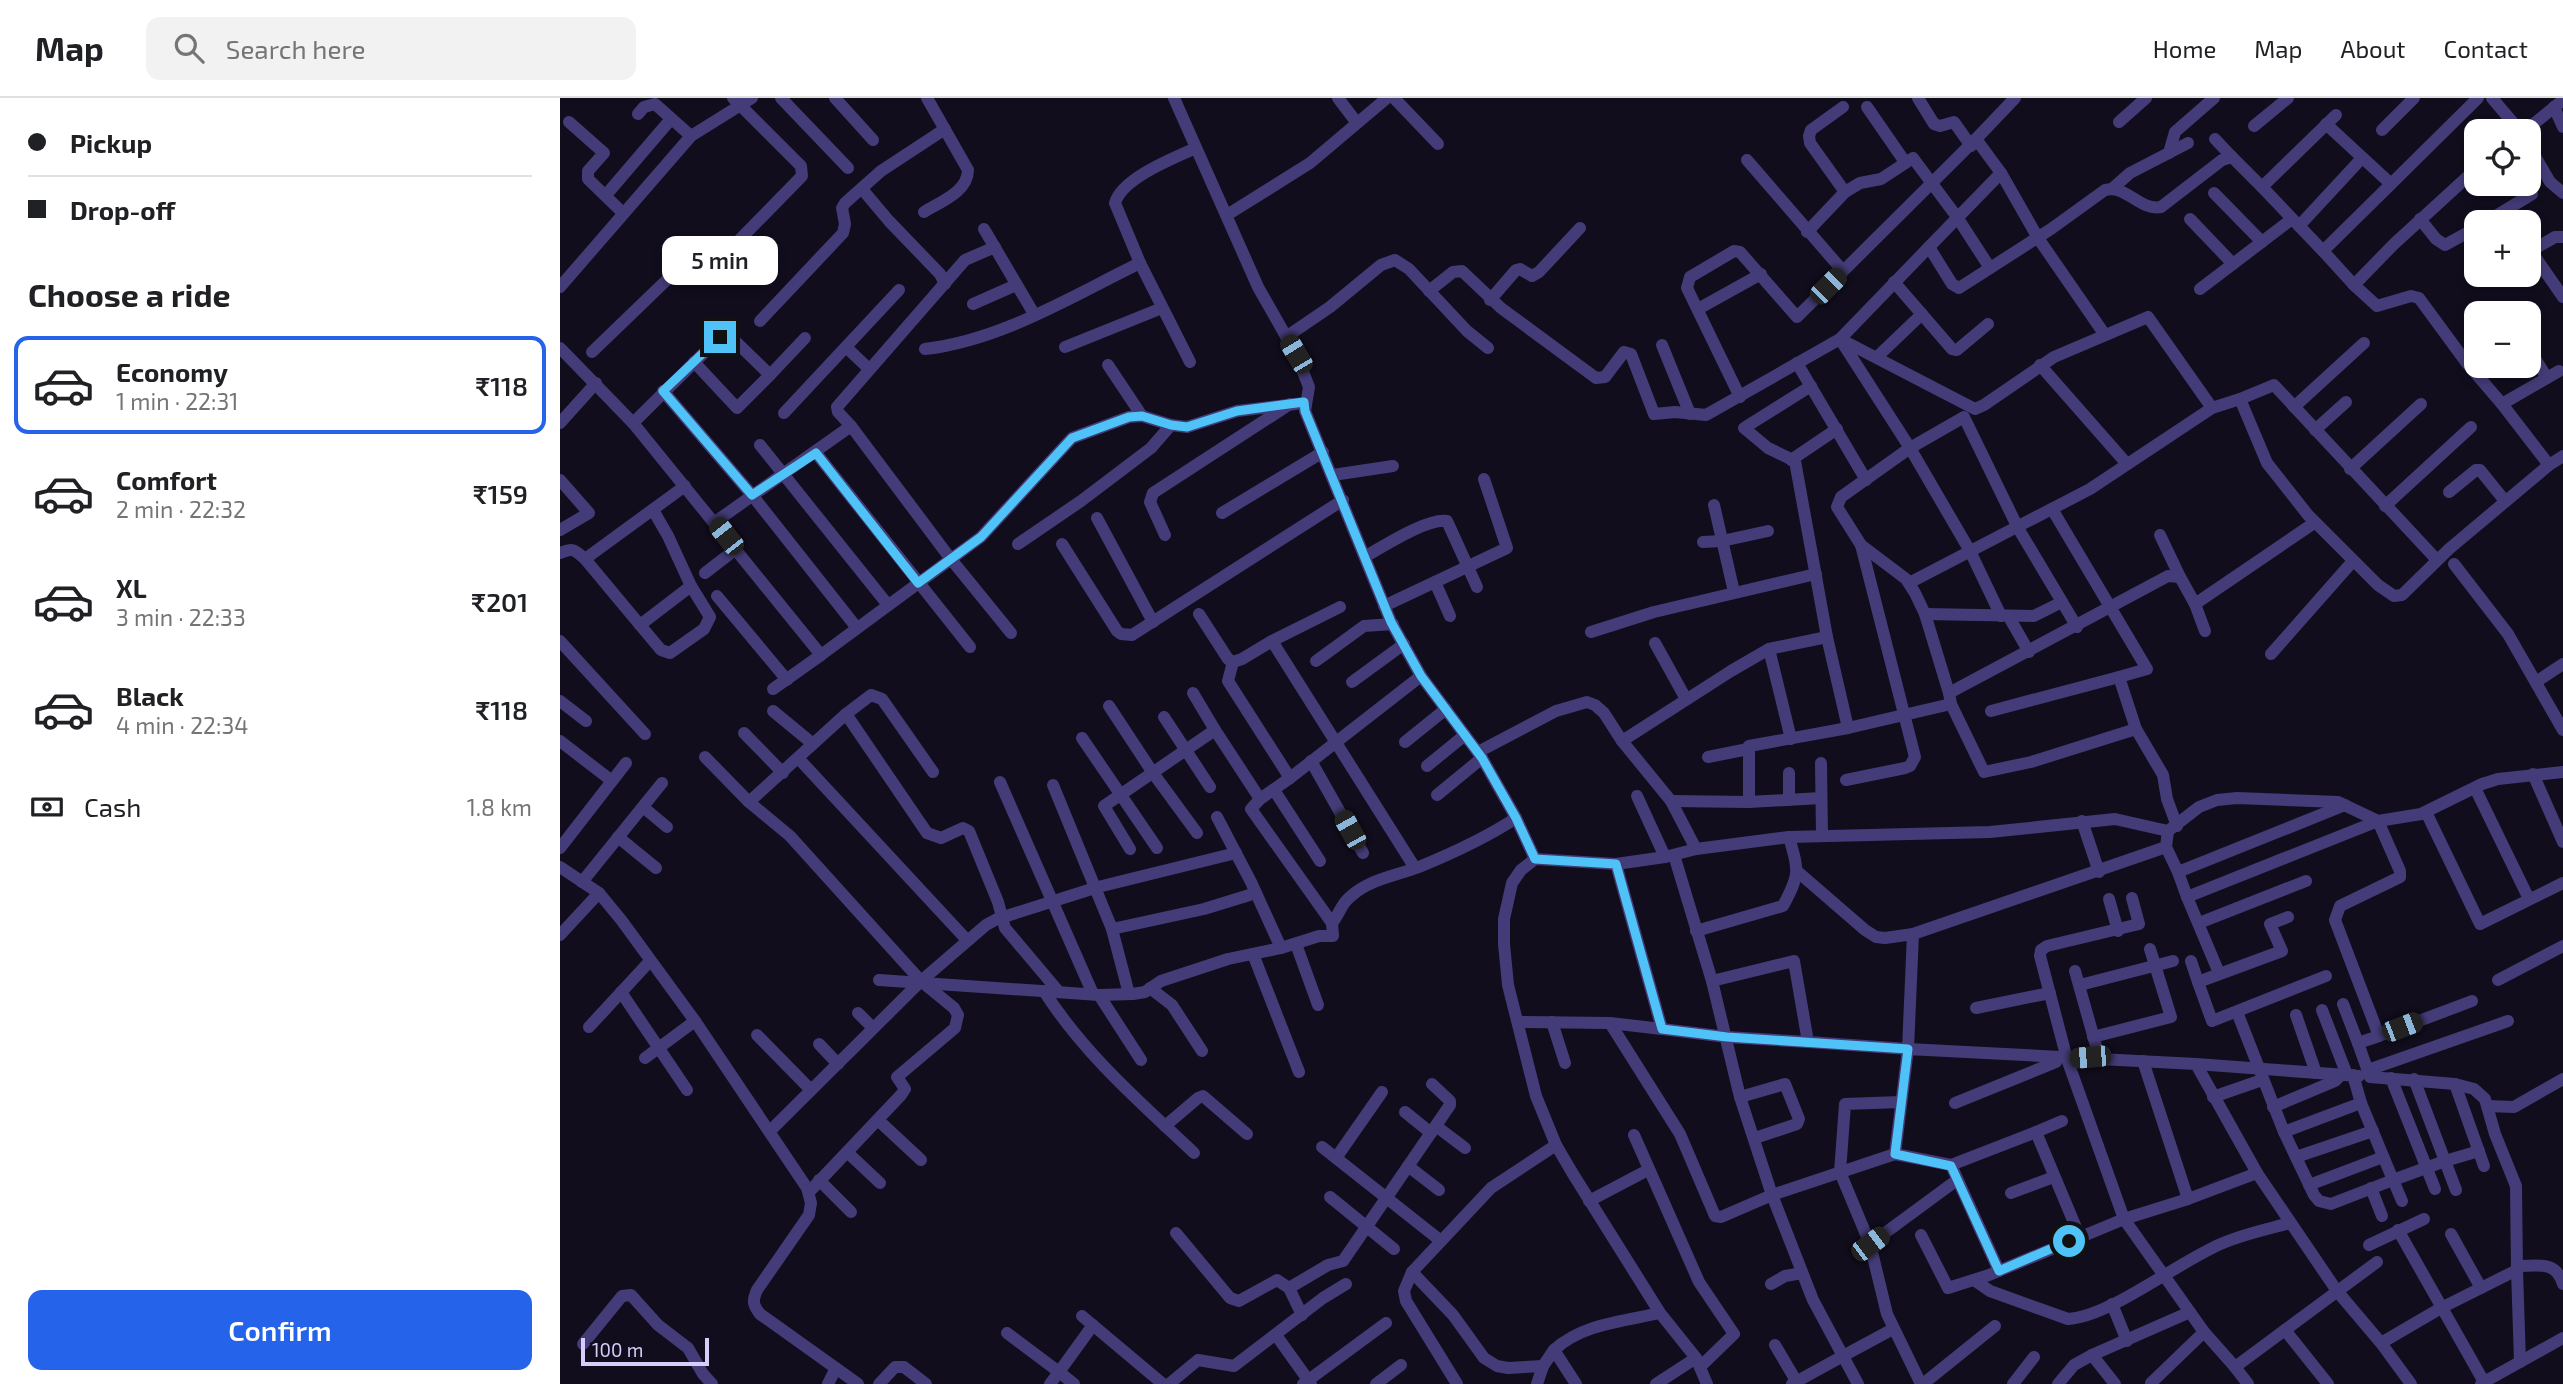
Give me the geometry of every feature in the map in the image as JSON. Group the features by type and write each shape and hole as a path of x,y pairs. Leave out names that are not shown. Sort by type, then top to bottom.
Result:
{"street":[{"path":"560,286 691,136 737,102 752,98"},
{"path":"781,98 848,168"},
{"path":"835,98 873,140"},
{"path":"924,212 961,188 968,177 968,170 927,98"},
{"path":"1165,535 1150,502 1153,493 1298,403 1309,387 1296,354 1258,287 1174,98"},
{"path":"1338,98 1357,123"},
{"path":"1227,215 1310,163 1387,98"},
{"path":"1394,98 1438,144"},
{"path":"1917,98 1934,124 1940,126 1954,122 2001,173 2038,238 2105,335"},
{"path":"1740,397 1687,288 1690,277 1734,251 1744,254 1797,317 2015,98"},
{"path":"2119,122 2146,98"},
{"path":"2169,153 2175,132 2214,98"},
{"path":"2254,126 2288,98"},
{"path":"2382,130 2414,98"},
{"path":"2323,251 2478,98"},
{"path":"2492,98 2511,119"},
{"path":"592,352 675,272 681,271 700,278 705,276 802,176 801,166 737,102"},
{"path":"638,114 645,107 655,104 691,136"},
{"path":"2538,119 2558,104 2563,127"},
{"path":"1843,107 1811,130 1809,136 1810,143 1845,192"},
{"path":"1867,107 1905,162"},
{"path":"2263,187 2336,115"},
{"path":"606,195 671,119"},
{"path":"569,122 604,153 587,175 623,213"},
{"path":"2326,124 2391,184"},
{"path":"760,321 843,233 845,224 842,208 891,165 945,129"},
{"path":"2215,139 2376,306 2411,296 2419,298 2466,362 2549,464"},
{"path":"1928,247 1957,288 1963,286 2038,238 2095,196 2113,188 2130,173 2188,143"},
{"path":"1190,362 1161,308 1115,203 1117,197 1131,183 1196,148"},
{"path":"2113,188 2145,206 2161,207 2222,160 2231,157"},
{"path":"1807,232 1845,192 1860,183 1881,180 1912,158 1916,159 1933,182 1990,268"},
{"path":"2200,289 2262,242 2296,222 2362,158"},
{"path":"1747,160 1843,271"},
{"path":"2541,167 2550,182 2563,192"},
{"path":"1429,291 1453,272 1462,271 1490,300 1597,378 1605,377 1622,355 1628,352 1634,358 1654,414 1706,415 1840,339 2001,173"},
{"path":"2354,285 2464,180"},
{"path":"862,189 896,229 933,265 945,284"},
{"path":"2214,193 2262,242"},
{"path":"2506,210 2529,196"},
{"path":"2190,219 2233,264"},
{"path":"2420,219 2436,239 2445,245 2464,235"},
{"path":"1490,300 1517,269 1532,276 1539,272 1580,228"},
{"path":"984,229 1034,314"},
{"path":"2541,245 2555,237 2563,237"},
{"path":"995,247 965,260 837,407 838,412 950,558 1011,633"},
{"path":"1286,337 1330,307 1388,261 1395,260 1409,269 1467,331 1488,348"},
{"path":"925,349 972,341 992,334 1140,263"},
{"path":"2541,266 2563,297"},
{"path":"1698,309 1761,274"},
{"path":"1894,282 1954,350 1988,324"},
{"path":"973,303 1016,285"},
{"path":"785,413 899,290"},
{"path":"1065,347 1161,308"},
{"path":"1877,357 1922,314"},
{"path":"1840,339 1975,408 1984,405 2040,365 2148,317 2212,408"},
{"path":"633,424 663,391 720,337 733,340 770,375"},
{"path":"694,362 737,408 805,338"},
{"path":"1840,339 1910,449 2029,652"},
{"path":"2294,407 2364,342"},
{"path":"1662,345 1690,414"},
{"path":"846,347 869,369"},
{"path":"560,348 633,424 821,655"},
{"path":"560,369 570,358"},
{"path":"1797,363 1866,480"},
{"path":"1108,365 1142,416"},
{"path":"2040,365 2127,464"},
{"path":"2541,369 2547,378"},
{"path":"2502,404 2559,370"},
{"path":"560,423 596,383"},
{"path":"1909,583 2090,489 2212,408 2274,385 2437,560"},
{"path":"1811,386 1744,428 1768,448 1795,461 1827,637 1848,728"},
{"path":"663,391 752,495 857,628"},
{"path":"2240,399 2267,463 2314,523 2387,593 2394,596 2402,594 2505,501 2549,464 2563,456"},
{"path":"2315,430 2346,402"},
{"path":"773,689 981,537 1072,438 1129,417 1142,416 1171,425 1199,425 1237,411 1298,403"},
{"path":"1298,403 1305,411 1323,452 1392,624 1421,676 1480,755 1516,818 1535,859"},
{"path":"2350,468 2421,404"},
{"path":"1846,780 1910,766 1915,757 1861,545 1837,506 1842,497 1910,449 1964,417 2018,528 2077,627"},
{"path":"1018,544 1081,501 1151,447 1163,437 1171,425"},
{"path":"715,522 851,426"},
{"path":"2385,506 2471,427"},
{"path":"1791,460 1837,429"},
{"path":"760,445 888,605"},
{"path":"1222,513 1323,452"},
{"path":"816,453 970,647"},
{"path":"1332,475 1393,466"},
{"path":"2449,492 2474,471 2480,470 2505,501"},
{"path":"1384,606 1507,548 1484,479"},
{"path":"560,480 589,513 560,530"},
{"path":"585,559 685,486"},
{"path":"1062,544 1116,631 1121,635 1132,635 1343,500"},
{"path":"1714,505 1734,592"},
{"path":"1992,711 2147,669 2052,509"},
{"path":"560,553 569,548 574,549 585,559 665,653 670,653 709,624 708,612 691,586 653,510"},
{"path":"1097,518 1153,622"},
{"path":"1366,556 1400,536 1443,520 1449,524 1477,587"},
{"path":"2196,604 2314,523"},
{"path":"1703,542 1722,541 1768,531"},
{"path":"2160,535 2196,604 2205,631"},
{"path":"1861,545 1909,583 1925,614 1950,699 1984,772 2031,762 2136,729"},
{"path":"705,573 736,549"},
{"path":"2272,654 2353,561"},
{"path":"2454,564 2508,634 2563,730"},
{"path":"1591,632 1654,612 1816,574"},
{"path":"1749,802 1749,746 1905,715 1950,699 2029,652 2168,576 2180,577"},
{"path":"1436,582 1450,616"},
{"path":"640,625 691,586"},
{"path":"717,596 787,680"},
{"path":"1925,614 2034,616 2062,602"},
{"path":"1233,662 1340,607"},
{"path":"1199,614 1228,659 1233,662"},
{"path":"1316,662 1364,626 1392,624"},
{"path":"1622,741 1769,649 1827,637"},
{"path":"560,641 645,734"},
{"path":"1272,641 1415,868"},
{"path":"1655,643 1686,699"},
{"path":"1352,682 1404,644"},
{"path":"1769,649 1791,739"},
{"path":"1233,662 1228,681 1290,778"},
{"path":"2536,682 2563,664"},
{"path":"879,980 1129,994 1228,959 1282,948 1319,936 1333,936 1332,923 1251,808 1335,740 1421,676"},
{"path":"2119,677 2136,729 2162,775 2173,829"},
{"path":"1193,692 1260,799"},
{"path":"749,802 846,713 871,695 878,696 933,772"},
{"path":"560,701 586,721"},
{"path":"1437,794 1480,755 1556,710 1587,702 1604,713 1622,741 1671,801 1696,849"},
{"path":"1109,706 1197,833"},
{"path":"1405,742 1446,709"},
{"path":"773,710 813,744"},
{"path":"846,713 927,833 941,838 962,828 969,831 1008,933 1059,992"},
{"path":"1164,717 1210,787"},
{"path":"1130,849 1103,807 1187,752 1215,730"},
{"path":"744,733 783,773"},
{"path":"1427,766 1465,735"},
{"path":"1082,738 1157,848"},
{"path":"560,741 612,781"},
{"path":"1709,757 1748,750"},
{"path":"705,757 749,802 790,836 921,981 954,1008 958,1015 955,1028 897,1077 905,1089 808,1192"},
{"path":"798,758 966,939"},
{"path":"1311,761 1363,853"},
{"path":"560,848 626,763"},
{"path":"1822,763 1822,835"},
{"path":"2187,897 2378,821 2426,812 2498,779 2563,772"},
{"path":"1789,800 1790,773"},
{"path":"2533,774 2563,842"},
{"path":"1000,782 1052,903 1096,994 1141,1060"},
{"path":"582,882 662,783"},
{"path":"1053,785 1112,929 1129,994"},
{"path":"2475,788 2529,899"},
{"path":"1274,790 1320,861"},
{"path":"1637,796 1670,856 1696,931 1727,1037 1740,1097 1772,1195 1802,1273 1858,1384"},
{"path":"1671,801 1749,802 1821,798"},
{"path":"2219,973 2166,847 2173,829 2199,807 2217,800 2236,798 2338,802 2346,805 2378,821 2400,871 2400,877 2340,906 2335,920 2379,1036"},
{"path":"2178,872 2346,805"},
{"path":"643,807 667,827"},
{"path":"2426,812 2480,924 2563,883"},
{"path":"1217,817 1282,948"},
{"path":"1332,923 1348,898 1367,884 1415,868 1494,832 1516,818"},
{"path":"1707,1384 1698,1362 1660,1313 1589,1201 1556,1145 1536,1096 1508,985 1504,944 1504,919 1512,883 1521,870 1535,859 1616,864 1696,849 1789,837 1990,832 2115,819 2173,829"},
{"path":"2082,821 2099,872"},
{"path":"618,837 656,868"},
{"path":"1696,931 1783,906 1798,872 1789,837"},
{"path":"1798,872 1876,937 1913,934 2166,847"},
{"path":"770,1131 921,981 966,939 986,925 1095,888 1236,853"},
{"path":"1616,864 1662,1029"},
{"path":"560,867 599,893 695,1021 808,1192 811,1203 809,1215 757,1290 753,1298 754,1306 761,1314 858,1384"},
{"path":"2199,923 2306,881"},
{"path":"560,935 599,893"},
{"path":"1112,929 1204,909 1256,893"},
{"path":"2132,898 2139,924 2044,947 2040,956 2067,1059 2124,1220 2204,1332 2248,1384"},
{"path":"2109,900 2118,930"},
{"path":"2198,982 2282,951 2270,924 2288,917"},
{"path":"1895,1154 1908,1049 1913,934"},
{"path":"1296,944 1318,1005"},
{"path":"2498,980 2563,946"},
{"path":"2093,1037 2169,1019 2171,1013 2150,949"},
{"path":"1253,954 1299,1072"},
{"path":"589,1027 650,961"},
{"path":"1712,981 1794,961 1808,1042"},
{"path":"2080,985 2173,961"},
{"path":"2191,961 2212,1021 2326,976"},
{"path":"2075,971 2100,1060"},
{"path":"1150,988 1172,1005 1202,1051"},
{"path":"1044,991 1090,1053 1194,1153"},
{"path":"621,992 687,1090"},
{"path":"1976,1009 2050,993"},
{"path":"2358,1043 2472,1001"},
{"path":"2343,1003 2369,1073"},
{"path":"2322,1010 2402,1201"},
{"path":"2237,1012 2284,1132 2314,1195 2325,1204 2479,1151"},
{"path":"858,1013 873,1028"},
{"path":"2296,1015 2316,1073"},
{"path":"645,1058 695,1021"},
{"path":"1518,1022 1610,1023 1727,1037 2067,1059 2090,1057 2100,1060 2196,1065 2260,1074 2347,1075 2369,1073 2508,1021"},
{"path":"1552,1022 1564,1063"},
{"path":"1610,1023 1681,1134 1715,1216 1721,1217 1772,1195 1895,1154 1951,1166 2062,1121"},
{"path":"757,1035 811,1090"},
{"path":"819,1044 838,1064"},
{"path":"1955,1103 2048,1064 2067,1059"},
{"path":"2143,1061 2188,1199"},
{"path":"2196,1065 2257,1173 2290,1223 2337,1291 2411,1384"},
{"path":"2369,1073 2391,1078 2455,1084 2474,1089 2485,1099 2495,1134 2516,1186 2520,1362"},
{"path":"2213,1097 2260,1074"},
{"path":"2273,1107 2347,1075"},
{"path":"2391,1078 2435,1189"},
{"path":"2414,1079 2456,1190"},
{"path":"2487,1106 2514,1107 2563,1079"},
{"path":"1289,1288 1328,1265 1343,1261 1434,1130 1450,1101 1432,1084"},
{"path":"1740,1097 1785,1084 1799,1119 1797,1124 1755,1138"},
{"path":"2455,1084 2484,1166"},
{"path":"1336,1158 1382,1092"},
{"path":"1165,1126 1203,1096 1247,1134"},
{"path":"1901,1102 1845,1104 1840,1172 1870,1244 1893,1329 1922,1384 1995,1326"},
{"path":"2284,1132 2361,1103"},
{"path":"1405,1112 1465,1148"},
{"path":"878,1120 921,1160"},
{"path":"2296,1157 2373,1131"},
{"path":"2035,1132 2080,1237"},
{"path":"1634,1135 1699,1282 1734,1334 1698,1362 1656,1384"},
{"path":"1457,1384 1406,1301 1404,1291 1412,1272 1492,1188 1556,1145"},
{"path":"1322,1147 1441,1241"},
{"path":"847,1152 880,1183"},
{"path":"2309,1185 2384,1157"},
{"path":"1408,1166 1439,1190"},
{"path":"1951,1166 1999,1271"},
{"path":"1589,1201 1648,1170"},
{"path":"1921,1235 1948,1288 1999,1271 2124,1220 2257,1173"},
{"path":"2011,1194 2054,1177"},
{"path":"819,1180 851,1212"},
{"path":"1870,1244 1957,1180"},
{"path":"2371,1188 2382,1216"},
{"path":"1329,1197 1394,1249"},
{"path":"2369,1245 2424,1219"},
{"path":"1974,1280 1990,1291 2067,1319 2080,1318 2112,1304 2223,1243 2290,1223"},
{"path":"2398,1230 2482,1383 2502,1379 2520,1362 2563,1338"},
{"path":"1176,1233 1234,1301 1239,1301 1278,1280 1289,1288 1303,1314"},
{"path":"2451,1234 2481,1288"},
{"path":"2235,1367 2378,1262"},
{"path":"2381,1343 2517,1268 2552,1267 2559,1272 2563,1284"},
{"path":"1412,1272 1452,1315 1484,1358 1497,1366 1508,1368 1543,1366"},
{"path":"1772,1284 1785,1276 1802,1273"},
{"path":"1169,1384 1198,1360 1234,1366 1346,1284"},
{"path":"583,1344 622,1296 631,1295 658,1325 688,1348 712,1384"},
{"path":"2112,1304 2127,1341"},
{"path":"2063,1382 2074,1365 2092,1355 2190,1312"},
{"path":"1537,1384 1543,1366 1554,1350 1568,1337 1660,1313"},
{"path":"1082,1316 1163,1384"},
{"path":"1276,1335 1307,1383 1386,1323"},
{"path":"1050,1384 1093,1325"},
{"path":"1775,1345 1796,1383 1893,1329"},
{"path":"2285,1330 2328,1384"},
{"path":"2151,1383 2204,1332"},
{"path":"1007,1333 1074,1384"},
{"path":"1554,1350 1576,1384"},
{"path":"2092,1355 2115,1384"},
{"path":"2013,1384 2034,1357"},
{"path":"879,1384 895,1367 900,1366 926,1384"},
{"path":"1376,1384 1401,1366"},
{"path":"828,1384 836,1368"}],"route":[{"path":"720,337 663,391 752,495 816,453 918,583 981,537 1072,438 1129,417 1142,416 1187,427 1237,411 1304,402 1305,411 1391,622 1421,676 1482,758 1516,818 1535,859 1616,864 1662,1029 1727,1037 1908,1049 1895,1154 1951,1166 1999,1271 2069,1241"}]}
